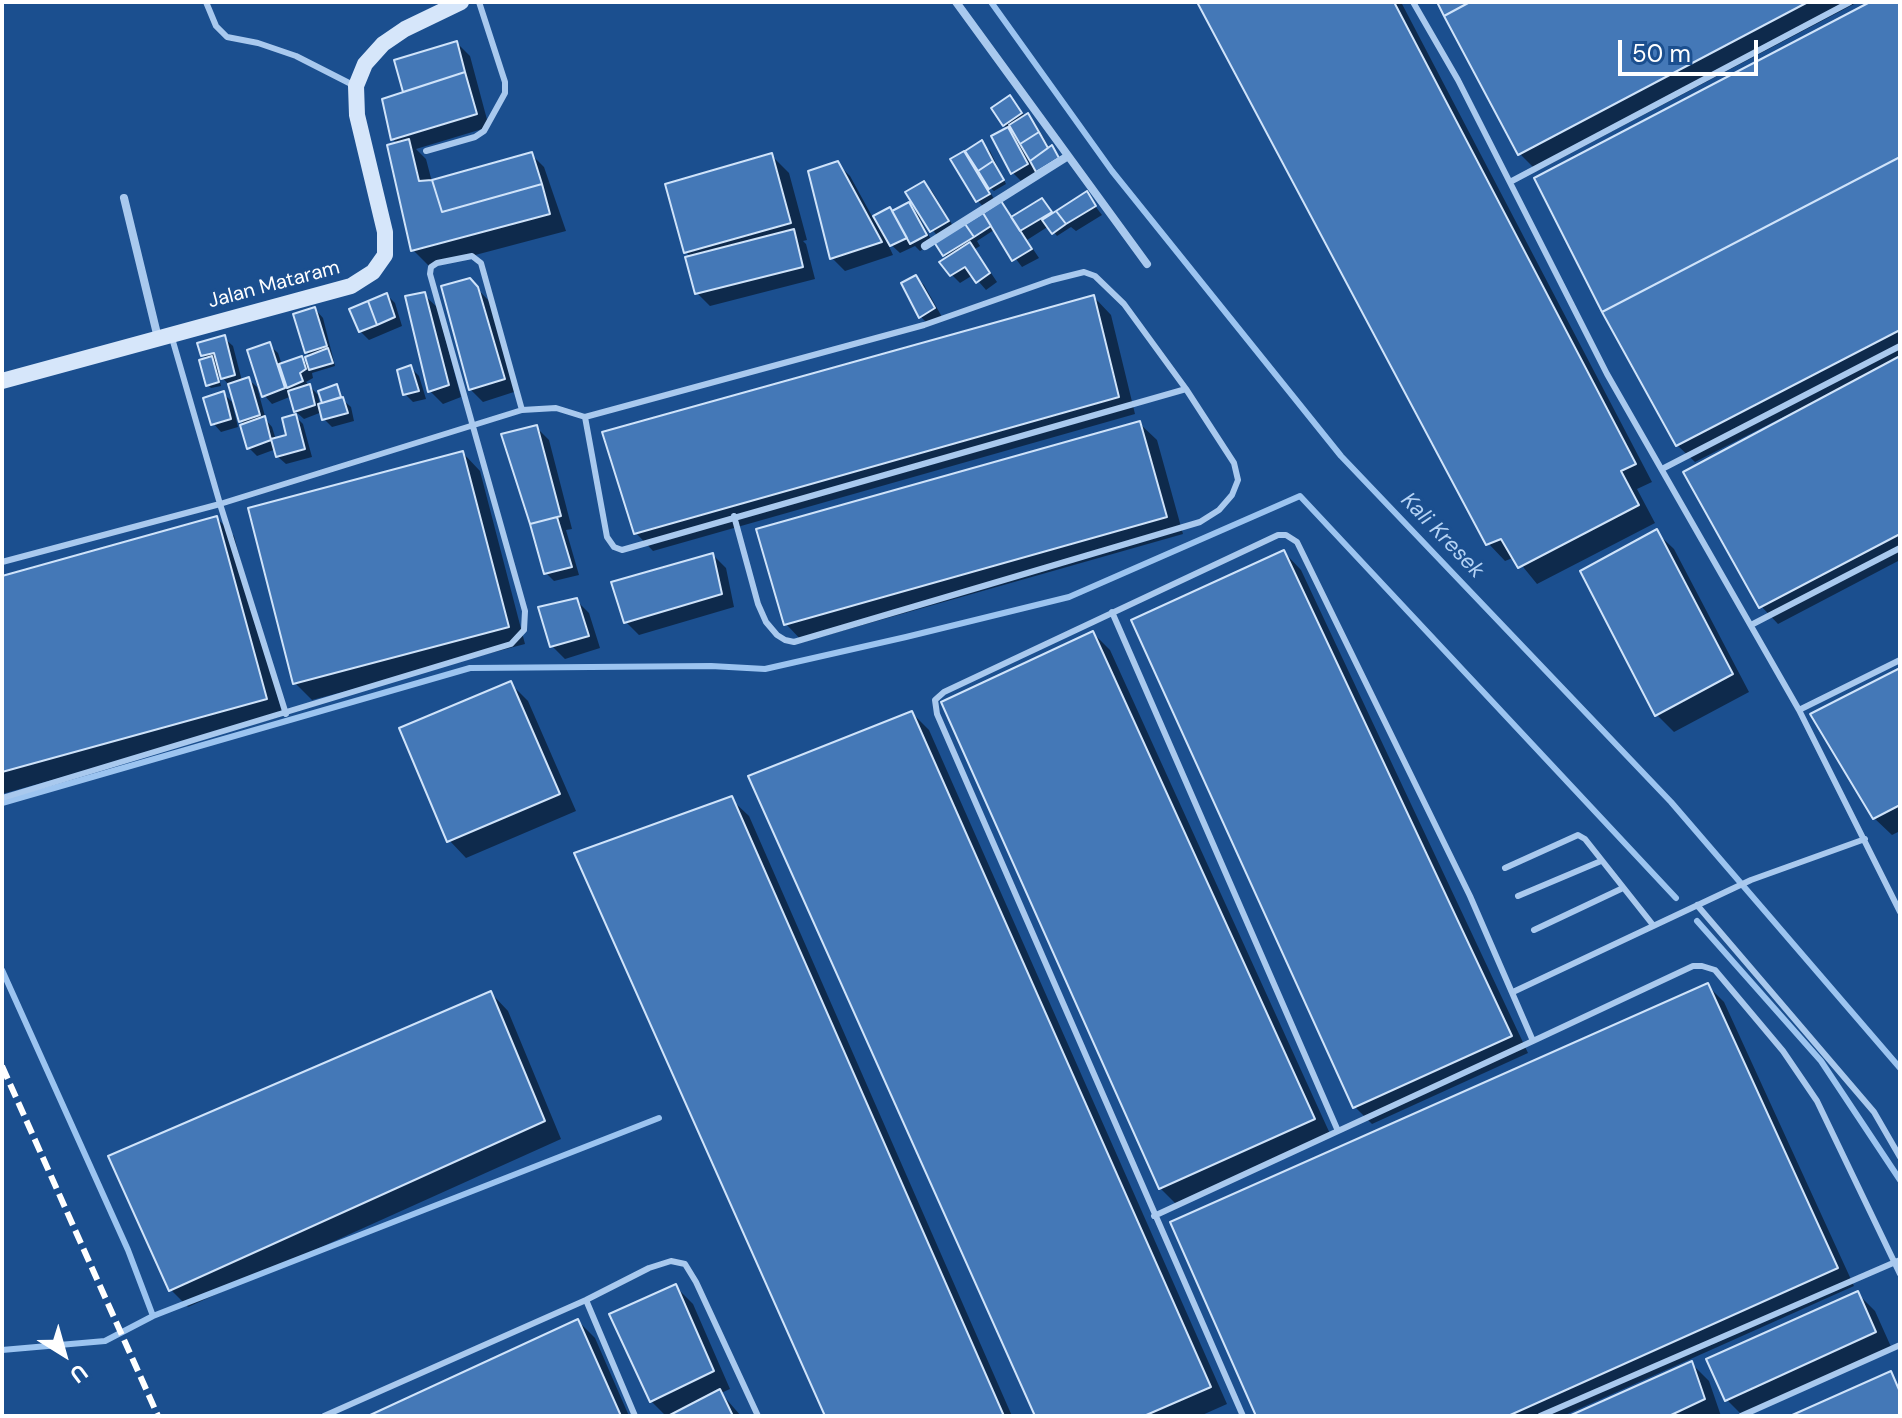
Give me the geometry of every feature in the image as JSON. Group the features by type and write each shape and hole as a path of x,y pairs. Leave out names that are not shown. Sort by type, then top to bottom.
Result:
{"main road":[{"path":"356,86 365,64 383,44 405,29 461,2"},
{"name":"Jalan Mataram","path":"2,381 351,286 373,272 385,255 385,232 357,115 356,86"}],"street":[{"path":"956,2 1147,264"},
{"path":"925,246 1068,156"},
{"path":"124,198 164,336"}],"lane":[{"path":"206,2 216,26 227,37 258,43 296,56 356,86"},
{"path":"426,151 475,137 484,131 505,93 505,82 479,2"},
{"path":"1413,2 1458,80 1607,374 1799,710 1900,912"},
{"path":"1510,182 1850,2"},
{"path":"2,798 286,714 496,649 518,639 524,630 525,611 430,274 431,267 437,263 472,256 481,263 522,410"},
{"path":"2,562 220,504 522,410 556,408 585,417 924,325 1052,280 1084,272 1095,276 1124,304 1186,389 1234,463 1238,480 1232,495 1219,510 1200,522 794,642 777,635 766,622 758,604 734,516"},
{"path":"164,336 286,714"},
{"path":"1662,469 1900,346"},
{"path":"585,417 607,537 614,547 622,550 1186,389"},
{"path":"1243,1416 937,714 935,700 944,692 1269,537 1286,535 1297,542 1463,882 1533,1041"},
{"path":"1751,625 1900,548"},
{"path":"1112,612 1338,1131"},
{"path":"1799,710 1900,660"},
{"path":"1505,868 1578,835 1585,839 1653,925"},
{"path":"1513,992 1751,880 1865,839"},
{"path":"1518,896 1601,861"},
{"path":"1534,930 1623,888"},
{"path":"1697,905 1785,1004 1874,1112 1900,1157"},
{"path":"1154,1216 1693,966 1702,966 1715,970 1783,1051 1817,1101 1898,1261 1900,1274"},
{"path":"324,1416 586,1300 649,1268 671,1261 685,1264 696,1282 758,1416"},
{"path":"1540,1416 1898,1261"},
{"path":"586,1300 635,1416"},
{"path":"1741,1416 1900,1345"}],"building":[{"path":"1197,2 1394,2 1636,464 1621,471 1639,505 1518,568 1501,539 1486,545"},
{"path":"1437,2 1470,2 1444,16"},
{"path":"1470,2 1808,2 1518,155 1444,16"},
{"path":"1870,2 1900,2 1900,157 1602,312 1534,178"},
{"path":"457,41 465,72 403,92 394,60"},
{"path":"465,72 477,114 391,140 382,99"},
{"path":"1010,95 1022,113 1003,126 991,108"},
{"path":"1028,113 1039,132 1020,144 1009,125"},
{"path":"1008,127 1028,164 1011,174 991,136"},
{"path":"1039,132 1048,148 1030,161 1020,144"},
{"path":"409,139 419,181 432,180 442,212 542,184 550,214 411,251 387,145"},
{"path":"982,140 993,161 978,171 965,151"},
{"path":"1052,145 1059,158 1036,172 1030,161"},
{"path":"964,151 990,194 976,202 950,159"},
{"path":"532,152 542,184 442,212 432,180"},
{"path":"772,153 791,223 684,253 665,184"},
{"path":"1900,157 1900,330 1676,446 1602,312"},
{"path":"838,161 882,242 830,259 808,171"},
{"path":"993,161 1004,180 989,189 978,171"},
{"path":"924,181 949,221 930,232 905,192"},
{"path":"1087,191 1096,206 1066,224 1056,211"},
{"path":"1042,198 1052,212 1020,231 1011,217"},
{"path":"1001,201 1032,249 1012,261 983,213"},
{"path":"909,202 927,235 910,244 892,211"},
{"path":"890,207 907,238 890,246 873,216"},
{"path":"1056,211 1066,224 1052,234 1042,220"},
{"path":"983,213 991,226 974,237 965,224"},
{"path":"965,224 974,237 943,256 934,242"},
{"path":"794,229 803,267 695,294 685,257"},
{"path":"970,242 990,273 976,283 965,267 950,276 939,262"},
{"path":"916,275 935,308 919,318 901,283"},
{"path":"470,278 478,287 505,379 469,390 441,286"},
{"path":"425,292 449,385 428,392 405,296"},
{"path":"387,293 395,317 377,325 368,301"},
{"path":"1094,295 1119,397 634,534 602,432"},
{"path":"368,301 377,325 359,332 349,309"},
{"path":"315,307 327,346 305,353 293,314"},
{"path":"225,335 235,375 221,379 214,353 201,356 197,343"},
{"path":"270,342 285,388 262,397 247,350"},
{"path":"328,348 333,363 309,370 305,357"},
{"path":"212,356 219,382 206,386 199,360"},
{"path":"302,356 306,369 300,373 303,381 287,388 279,364"},
{"path":"1900,356 1900,534 1759,608 1683,472"},
{"path":"411,365 419,391 403,395 397,370"},
{"path":"249,377 260,415 239,422 228,384"},
{"path":"310,384 315,405 294,412 288,391"},
{"path":"337,384 341,397 322,403 318,391"},
{"path":"224,391 231,419 211,425 203,398"},
{"path":"343,397 348,413 322,420 318,404"},
{"path":"296,414 305,449 276,457 271,439 286,435 282,418"},
{"path":"265,416 271,440 247,449 240,425"},
{"path":"1140,421 1167,517 784,625 756,529"},
{"path":"537,425 561,516 530,524 501,434"},
{"path":"463,451 509,627 293,684 248,508"},
{"path":"217,516 267,699 2,772 2,576"},
{"path":"557,517 572,567 544,574 530,524"},
{"path":"1657,529 1733,674 1655,716 1580,571"},
{"path":"1284,550 1512,1036 1353,1108 1131,620"},
{"path":"713,553 722,594 624,623 611,582"},
{"path":"577,598 589,636 550,647 538,607"},
{"path":"1093,631 1315,1119 1159,1189 941,702"},
{"path":"1900,668 1900,805 1873,819 1810,714"},
{"path":"511,681 560,794 447,842 399,728"},
{"path":"912,711 1211,1387 1144,1416 1035,1416 748,776"},
{"path":"732,796 1004,1416 825,1416 574,853"},
{"path":"1708,983 1838,1268 1508,1416 1256,1416 1170,1222"},
{"path":"491,991 545,1121 169,1291 108,1156"},
{"path":"676,1284 714,1371 650,1402 609,1314"},
{"path":"1858,1291 1876,1332 1725,1401 1706,1359"},
{"path":"578,1319 621,1416 368,1416"},
{"path":"1692,1361 1705,1399 1669,1416 1569,1416"},
{"path":"1891,1371 1900,1392 1900,1416 1790,1416"},
{"path":"720,1389 733,1416 668,1416"}],"waterway":[{"name":"Kali Kresek","path":"991,2 1112,171 1341,456 1671,802 1900,1068"},
{"path":"2,803 470,668 711,666 765,669 906,637 1069,597 1300,496 1676,898"},
{"path":"1697,921 1821,1061 1900,1180"},
{"path":"2,970 128,1250 153,1316 105,1341 2,1350"},
{"path":"153,1316 659,1118"}],"railway":[{"path":"2,1066 158,1416"}]}
